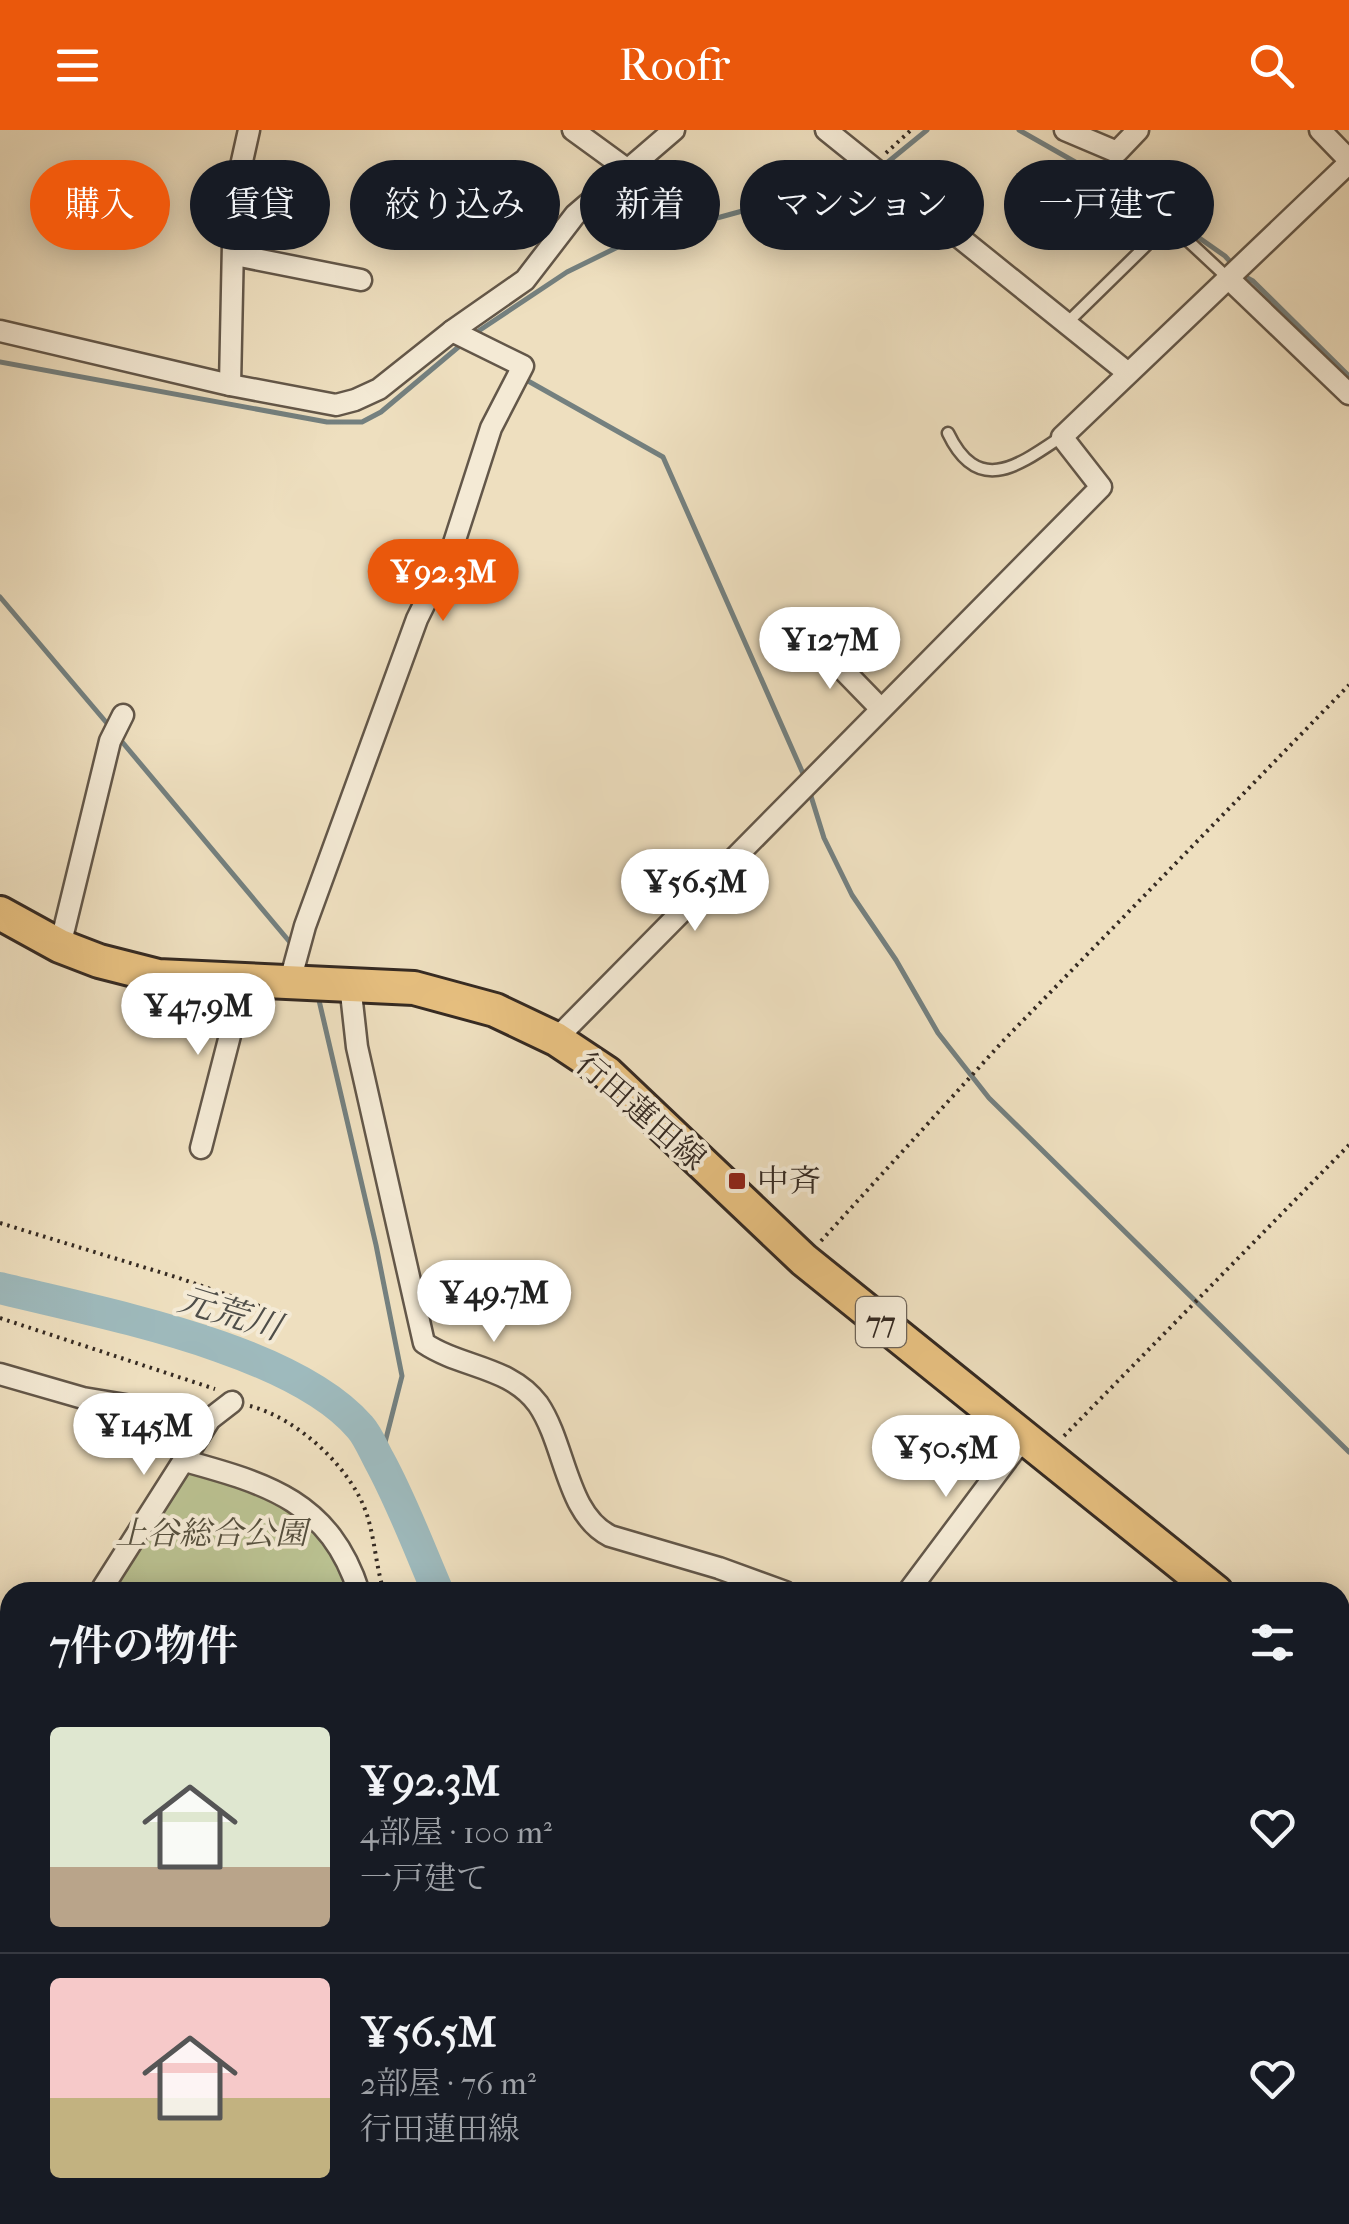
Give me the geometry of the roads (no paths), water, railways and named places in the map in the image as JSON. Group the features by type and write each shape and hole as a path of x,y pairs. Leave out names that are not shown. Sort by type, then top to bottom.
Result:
{"main road":[{"name":"行田蓮田線","path":"0,912 60,946 158,976 414,988 495,1010 556,1039 607,1074 804,1260 1204,1582"}],"street":[{"path":"230,385 234,198 249,130"},
{"path":"573,130 614,160"},
{"path":"640,160 674,130"},
{"path":"826,130 1128,373"},
{"path":"1066,130 1116,152 1138,130"},
{"path":"556,1039 1100,487 1062,437 1349,162 1320,130"},
{"path":"0,331 230,385 336,405 380,389 452,330 525,280 580,211"},
{"path":"235,255 362,280"},
{"path":"1229,277 1349,394"},
{"path":"290,981 305,926 417,619 453,546 491,428 523,366 452,330"},
{"path":"814,640 881,709"},
{"path":"60,946 110,741 123,714"},
{"path":"201,1148 244,981"},
{"path":"350,984 357,1047 424,1343 437,1352 518,1382 539,1406 564,1457 581,1511 594,1528 757,1582"},
{"path":"0,1374 83,1398 210,1419"},
{"path":"106,1582 210,1419 232,1402"},
{"path":"917,1582 1035,1445"},
{"path":"185,1461 241,1476 296,1500 330,1534 350,1565 356,1582"}],"lane":[{"path":"1067,324 1169,223 1229,277"},
{"path":"948,433 958,454 971,465 999,471 1015,468 1062,437"}],"waterway":[{"path":"890,160 927,130"},
{"path":"1019,130 1158,209 1235,267"},
{"path":"474,334 567,272 626,243 740,212"},
{"path":"1242,275 1253,281 1349,376"},
{"path":"0,362 327,422 362,422 381,412 462,344"},
{"path":"521,377 663,457 805,778"},
{"path":"0,597 111,728"},
{"path":"118,737 294,947"},
{"path":"810,793 824,838 852,895 938,1033 989,1098 1349,1452"},
{"path":"318,996 402,1376 380,1462"},
{"name":"元荒川","path":"0,1288 192,1337 289,1375 329,1399 368,1438 434,1582"}],"place":[{"name":"中斉","path":"737,1181"}],"park label":[{"name":"上谷総合公園","path":"211,1533"}]}
